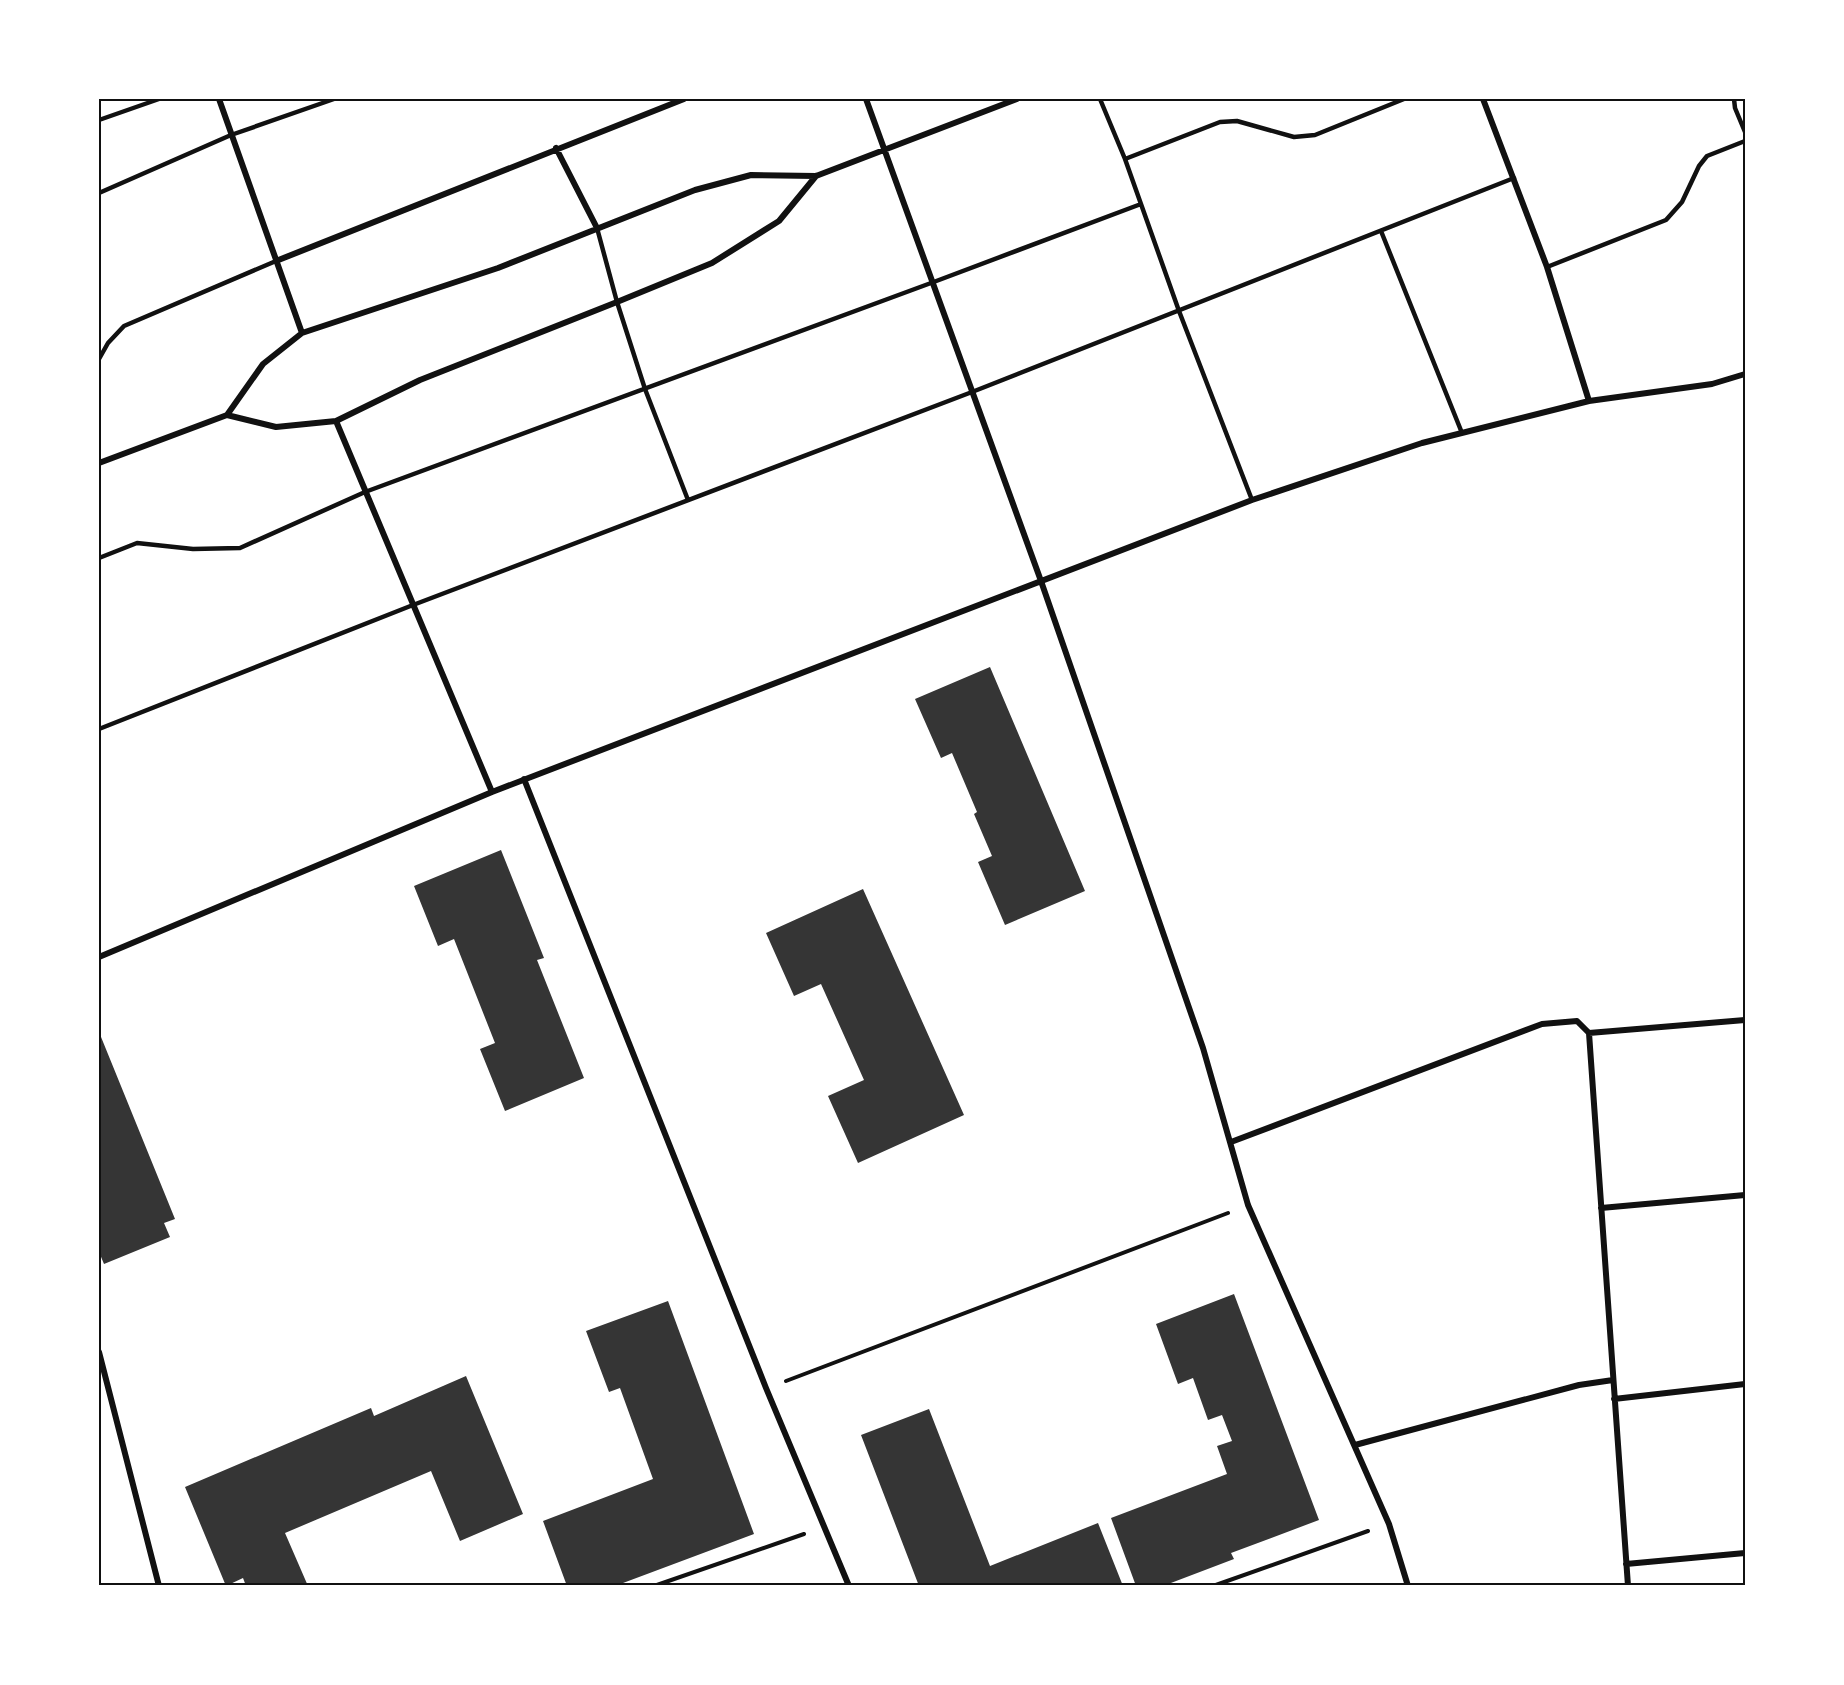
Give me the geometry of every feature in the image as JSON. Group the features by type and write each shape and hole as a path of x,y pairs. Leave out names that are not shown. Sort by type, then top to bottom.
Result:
{"street":[{"path":"219,99 302,333"},
{"path":"276,261 684,99"},
{"path":"866,99 931,284 1041,581 1203,1048 1248,1205 1389,1524 1408,1586"},
{"path":"99,463 227,415 263,364 302,333 498,268 695,190 751,175 816,176 1017,99"},
{"path":"1483,99 1547,267 1589,401"},
{"path":"556,148 597,228"},
{"path":"227,415 276,427 336,421 420,380 711,262 779,221 816,176"},
{"path":"99,957 524,779 1252,500 1422,443 1589,401 1712,384 1745,374"},
{"path":"336,421 492,792"},
{"path":"524,779 766,1389 849,1586"},
{"path":"1589,1033 1745,1020"},
{"path":"1231,1142 1542,1024 1577,1021 1589,1033 1628,1586"},
{"path":"1601,1208 1745,1195"},
{"path":"99,1352 159,1586"},
{"path":"1355,1445 1579,1385 1612,1380"},
{"path":"1614,1399 1745,1384"},
{"path":"1626,1564 1745,1553"}],"lane":[{"path":"99,120 159,99"},
{"path":"99,193 231,135 334,99"},
{"path":"1100,99 1125,159 1179,311 1252,500"},
{"path":"1125,159 1220,122 1237,121 1294,136 1314,135 1404,99"},
{"path":"1734,99 1735,108 1745,132"},
{"path":"1547,267 1666,220 1682,202 1696,171 1707,156 1745,141"},
{"path":"99,729 413,605 972,392 1514,178"},
{"path":"99,558 137,543 193,549 240,548 365,492 931,284 1141,204"},
{"path":"597,228 617,302 645,389 688,500"},
{"path":"1381,231 1462,433"},
{"path":"99,359 108,343 124,326 276,261"}],"path":[{"path":"766,1389 1248,1205"},
{"path":"1213,1586 1389,1524"},
{"path":"654,1586 824,1527"}],"building":[{"path":"990,667 1085,891 1005,925 978,862 992,856 974,814 977,812 952,753 941,758 915,699"},
{"path":"501,850 544,958 537,960 584,1078 505,1111 480,1049 495,1043 454,939 438,946 414,886"},
{"path":"863,889 964,1115 858,1163 828,1096 864,1080 821,984 794,996 766,933"},
{"path":"99,1032 175,1219 164,1223 170,1237 104,1264 99,1252"},
{"path":"1234,1294 1319,1520 1231,1553 1234,1559 1163,1586 1136,1586 1111,1518 1227,1474 1217,1446 1232,1441 1222,1415 1208,1420 1193,1378 1178,1384 1156,1324"},
{"path":"668,1301 754,1534 615,1586 567,1586 543,1521 653,1479 620,1388 609,1392 586,1331"},
{"path":"466,1376 523,1514 460,1541 431,1471 285,1533 308,1586 246,1586 243,1578 226,1586 185,1487 371,1408 374,1416"},
{"path":"929,1409 990,1566 1098,1523 1123,1586 919,1586 861,1435"}]}
